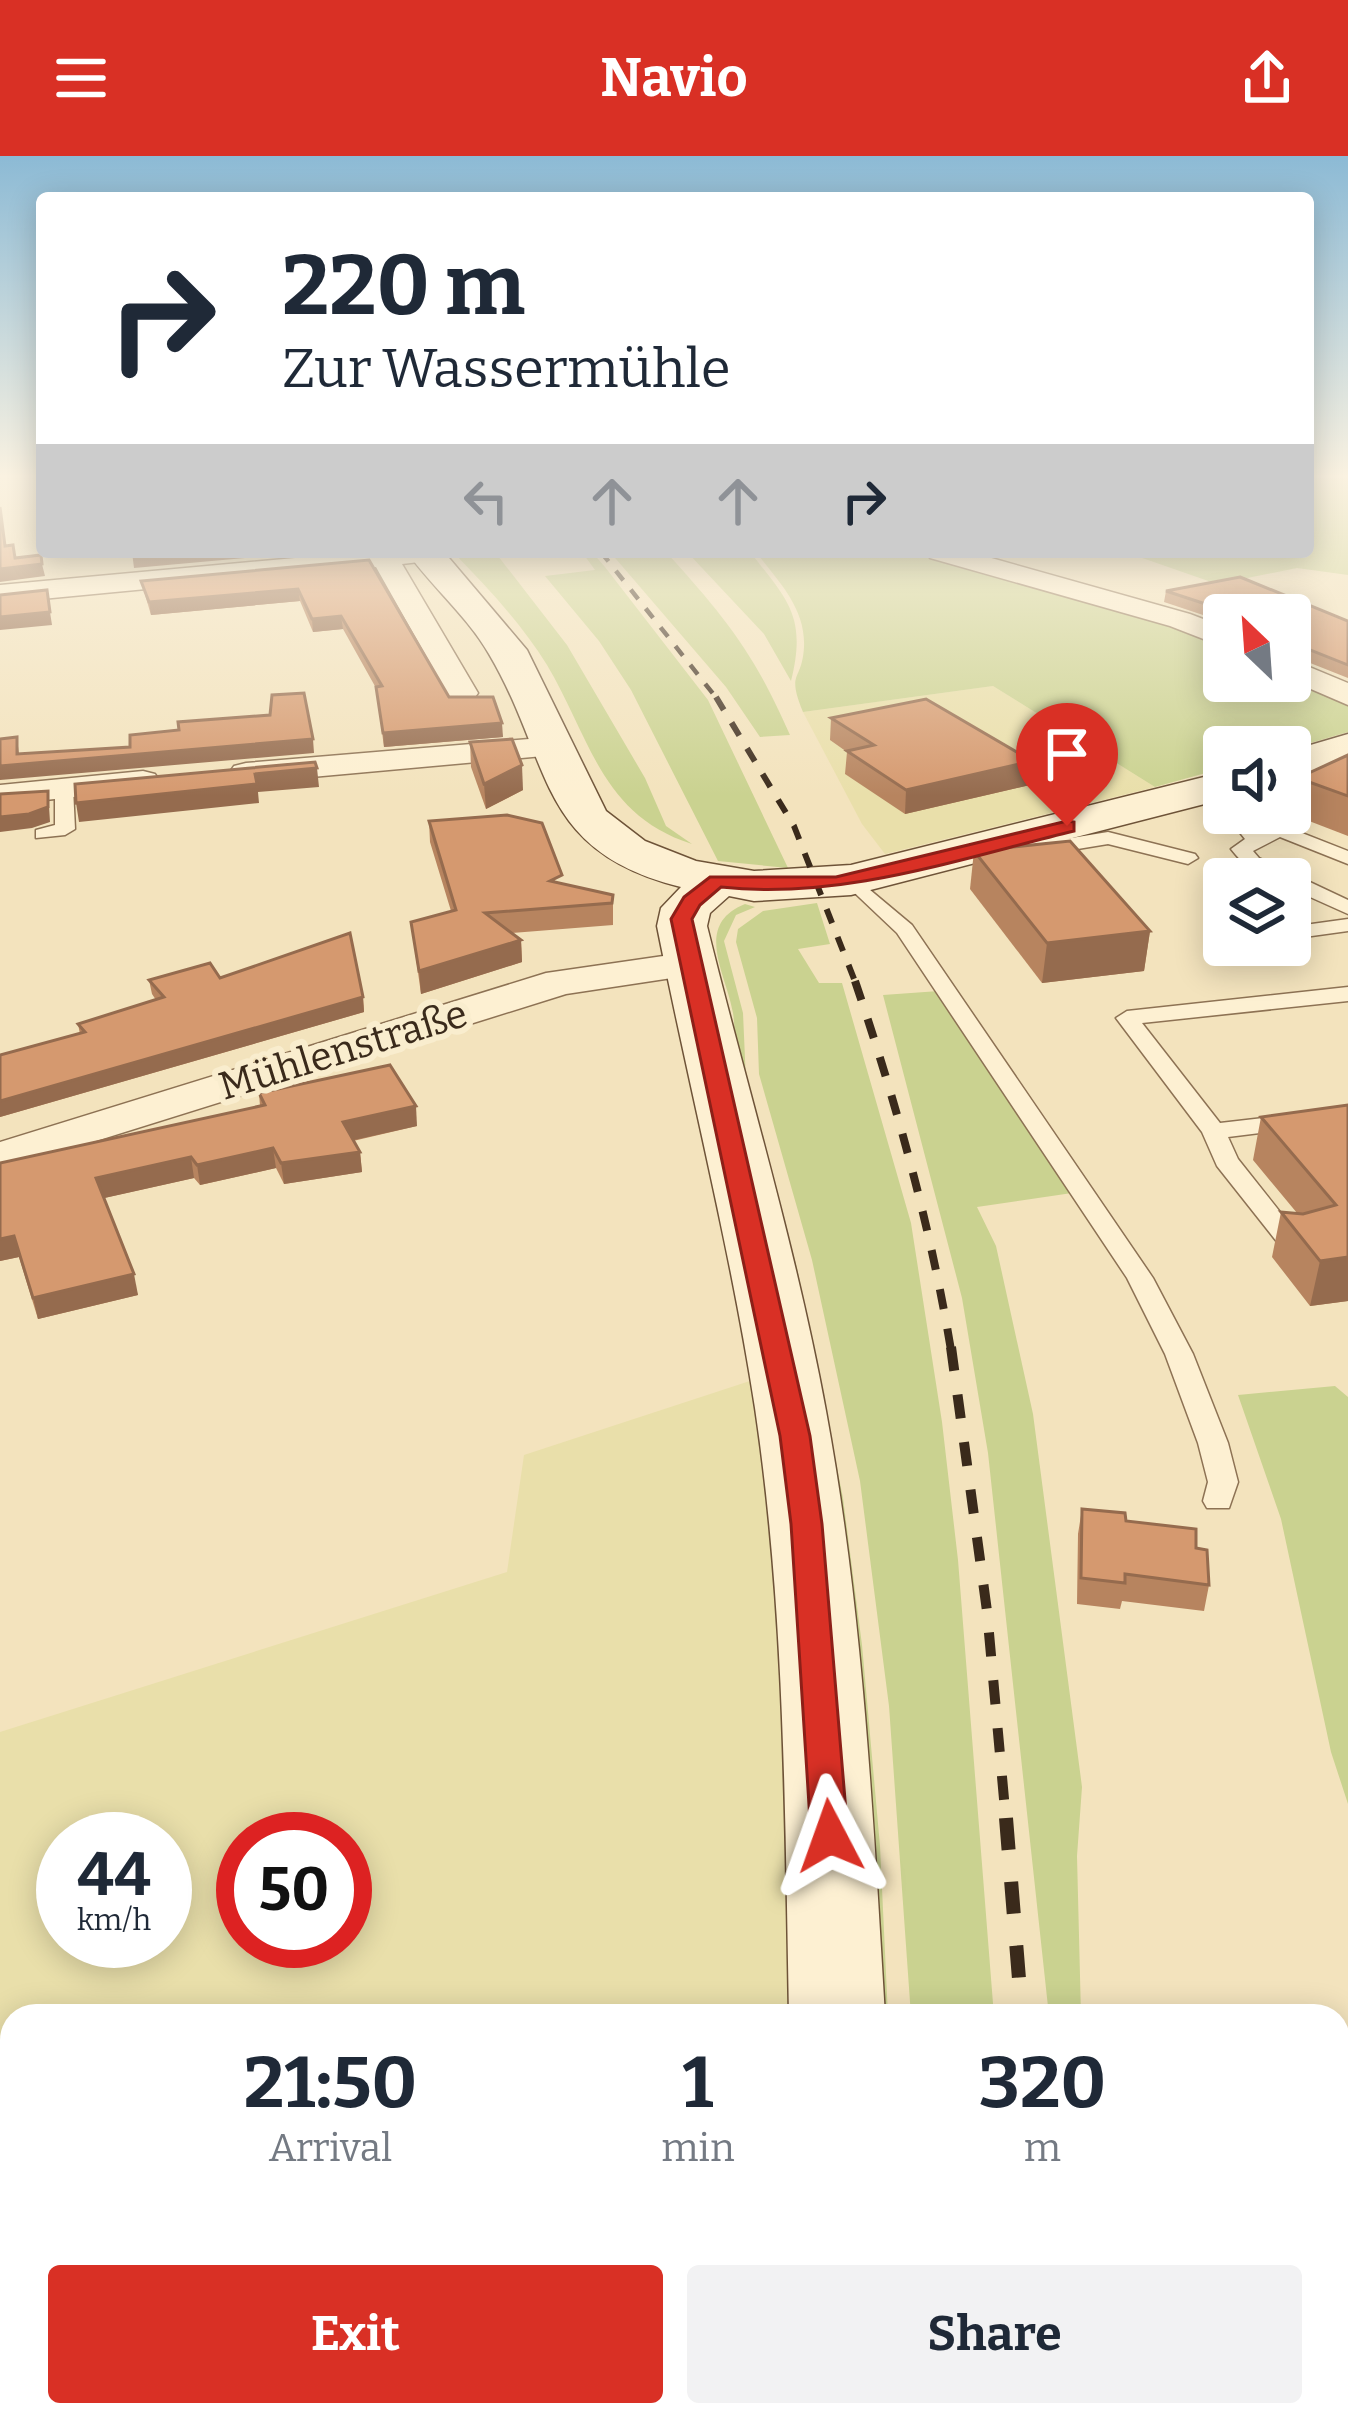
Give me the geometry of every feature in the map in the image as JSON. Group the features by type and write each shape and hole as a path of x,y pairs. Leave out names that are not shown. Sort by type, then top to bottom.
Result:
{"main road":[{"path":"452,584 507,650 602,851 688,951"},
{"path":"1311,758 1348,747"},
{"path":"592,824 628,851 717,881 786,886 850,880 924,863 1203,790"},
{"path":"717,881 683,913 773,1324 802,1480 830,1836 837,2004"}],"street":[{"path":"0,594 108,584"},
{"path":"400,584 462,693"},
{"path":"1053,584 1203,630"},
{"path":"1311,677 1348,694"},
{"path":"0,795 553,748"},
{"name":"Mühlenstraße","path":"0,1157 560,982 688,951"}],"lane":[{"path":"43,834 65,830 64,788"},
{"path":"1348,858 1279,830 1241,849 1247,859 1348,908"},
{"path":"1249,834 1259,838"},
{"path":"924,863 994,860 1108,838 1188,858"},
{"path":"850,880 905,929 1132,1264 1179,1354 1213,1444 1223,1482 1218,1501"},
{"path":"1311,930 1348,925"},
{"path":"1294,1246 1226,1161 1214,1131 1127,1018 1348,994"},
{"path":"1214,1131 1348,1115"}],"shaded area":[{"path":"993,686 1155,787 885,854 862,824 803,712"},
{"path":"759,1378 787,1562 802,2004 0,2004 0,1732 507,1572 524,1455"}],"green space":[{"path":"483,584 520,584 567,645 645,778 666,826 692,844 661,831 618,794 588,747 547,665"},
{"path":"552,584 618,584 708,700 788,868 718,861 631,690 599,641"},
{"path":"637,584 694,584 737,638 790,735 760,737 726,687"},
{"path":"717,584 776,584 795,625 791,681 764,634"},
{"path":"780,584 1033,584 1203,636 1203,702 1311,702 1311,682 1348,699 1348,732 1311,743 1311,726 1203,726 1203,774 1155,787 993,686 803,712 795,682 804,647 800,620"},
{"path":"817,903 830,944 798,949 819,983 842,983 911,1223 958,1560 993,2004 910,2004 889,1706 860,1481 812,1260 759,1074 757,1018 736,942 738,929 763,911"},
{"path":"745,904 755,907 736,915 724,941 743,1013 746,1081 797,1268 843,1498 880,1846 887,2004 865,2004 733,1071 733,1013 717,951 720,924"},
{"path":"939,991 1072,1193 977,1207 996,1246 1033,1414 1082,1787 1077,1856 1081,2004 1048,2004 988,1453 962,1298 883,995"},
{"path":"1335,1386 1348,1397 1348,1804 1331,1752 1281,1519 1238,1395"}],"building":[{"path":"142,584 383,584 449,697 493,697 502,723 383,733 376,687 382,686 341,616 312,619 298,589 149,602"},
{"path":"1203,584 1257,584 1282,594 1203,594 1203,603 1166,591"},
{"path":"47,590 50,612 0,617 0,595"},
{"path":"1311,606 1348,621 1348,665 1311,650"},
{"path":"304,693 313,739 0,766 0,739 17,737 17,754 130,747 130,735 179,730 178,722 270,715 272,695"},
{"path":"926,699 1032,761 906,790 847,751 874,745 831,718"},
{"path":"512,739 522,765 484,784 470,742"},
{"path":"1348,755 1348,796 1311,783 1311,772"},
{"path":"315,762 317,768 255,774 257,784 76,803 75,784"},
{"path":"48,791 48,807 0,817 0,794"},
{"path":"507,815 542,823 562,875 550,881 613,895 612,903 485,913 521,940 419,971 411,922 456,910 429,821"},
{"path":"1070,841 1150,931 1047,943 974,851"},
{"path":"350,933 363,997 0,1101 0,1055 85,1032 78,1024 164,997 149,980 210,963 220,978"},
{"path":"390,1065 416,1106 343,1122 360,1152 281,1163 273,1148 197,1165 191,1157 96,1178 134,1274 33,1298 14,1236 0,1239 0,1163 265,1105 259,1093"},
{"path":"1348,1105 1348,1257 1320,1261 1281,1212 1303,1214 1336,1205 1261,1117"},
{"path":"1082,1509 1125,1513 1126,1521 1196,1529 1196,1548 1207,1550 1209,1585 1125,1574 1125,1583 1081,1578"}],"railway":[{"path":"626,584 717,699"},
{"path":"717,699 794,826 856,983"},
{"path":"856,983 910,1164 951,1350"},
{"path":"951,1347 987,1611 1006,1821"},
{"path":"1006,1818 1021,2004"}],"route":[{"path":"830,1836 795,1436 683,932 683,913 717,881 770,886 836,883 1067,826"}]}
